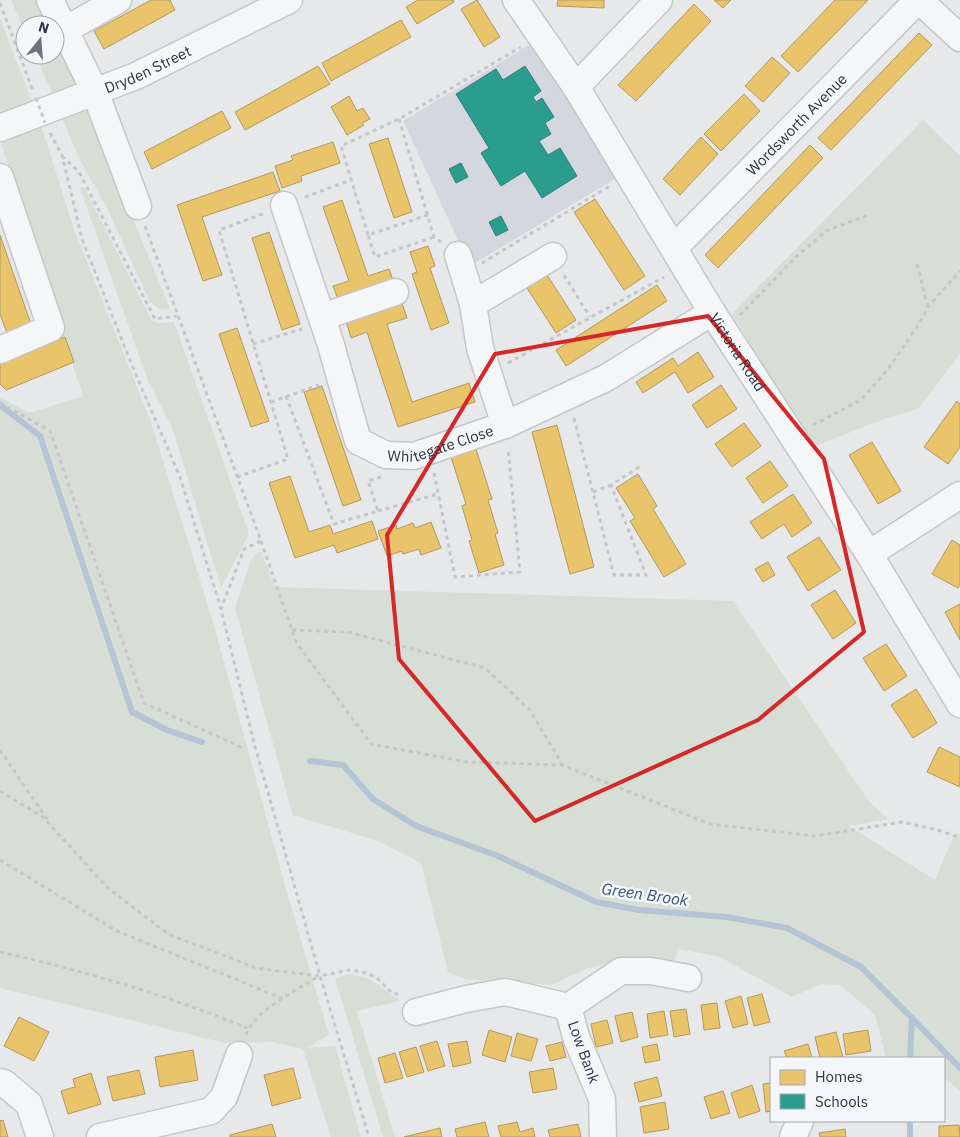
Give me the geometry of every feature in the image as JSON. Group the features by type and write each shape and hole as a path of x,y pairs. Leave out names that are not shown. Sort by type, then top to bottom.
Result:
{"street":[{"path":"50,0 58,15"},
{"path":"118,0 65,30 95,92 138,206"},
{"name":"Dryden Street","path":"0,128 136,76 289,0"},
{"name":"Victoria Road","path":"516,0 576,87 718,322 869,554 960,704"},
{"path":"576,87 659,0"},
{"path":"919,0 960,38"},
{"name":"Wordsworth Avenue","path":"679,257 919,0"},
{"path":"0,177 51,328 0,350"},
{"name":"Whitegate Close","path":"284,205 323,320 358,441 386,455 414,456 505,425 569,396 718,322"},
{"path":"473,304 553,256"},
{"path":"461,264 473,304 480,348 505,425"},
{"path":"323,320 395,292"},
{"path":"869,554 960,495"},
{"name":"Low Bank","path":"603,1137 602,1099 576,1037 568,1007 621,971 651,970 688,978"},
{"path":"413,1003 466,999 505,992 568,1007"},
{"path":"100,1137 211,1111 224,1097 239,1055"},
{"path":"0,1082 29,1104 40,1137"},
{"path":"793,1137 800,1122"}],"path":[{"path":"0,2 45,124 62,155 82,239 131,363 180,477 220,609 254,742 320,976 369,1137"},
{"path":"434,237 375,257 341,146 398,119 541,35"},
{"path":"398,119 434,237 461,264 629,174"},
{"path":"62,155 79,172 155,319 176,316"},
{"path":"237,477 288,459 219,230 351,180"},
{"path":"138,206 176,316 261,542 296,642 371,744 467,762 562,765 710,824 814,836 902,822 938,830 960,838"},
{"path":"718,322 826,231 871,214"},
{"path":"368,235 428,215"},
{"path":"488,374 679,257"},
{"path":"917,264 928,307"},
{"path":"792,436 861,400 888,369 918,327 928,307 960,271"},
{"path":"254,344 323,320"},
{"path":"271,402 340,378"},
{"path":"286,396 334,524 438,494"},
{"path":"569,396 614,575 646,575 611,485"},
{"path":"0,403 50,431 144,703 245,749"},
{"path":"430,450 455,578 520,572 505,425"},
{"path":"593,492 611,485 642,465"},
{"path":"378,511 368,481 386,475"},
{"path":"220,609 244,549 261,542"},
{"path":"292,630 348,632 485,668 530,710 562,765"},
{"path":"0,750 57,833"},
{"path":"0,791 43,818 108,888 168,934 256,968 320,976 349,970 363,972 376,978 393,994 413,1003"},
{"path":"0,860 117,931 284,999"},
{"path":"0,952 70,968 188,1004 247,1028"},
{"path":"239,1055 247,1028 258,1016 320,976"}],"highlighted area":[{"path":"708,316 824,459 864,632 758,720 535,821 399,659 387,535 495,354"}],"shaded area":[{"path":"11,0 42,0 49,15 18,15"},
{"path":"0,18 15,57 15,65 18,65 34,107 0,118"},
{"path":"531,44 618,177 470,266 403,121"},
{"path":"65,52 82,90 55,99 40,65 65,65"},
{"path":"86,104 170,309 161,310 150,302 107,208 81,162 62,118"},
{"path":"923,120 960,156 960,354 918,409 884,419 813,447 732,314"},
{"path":"41,125 75,232 151,422 213,622 285,886 329,1035 305,1048 335,1046 361,1137 331,1137 303,1049 272,1042 225,1043 0,988 0,397 29,413 83,396 1,143 4,135"},
{"path":"84,187 152,321 158,323 174,322 249,534 221,588 172,427 148,381 80,188"},
{"path":"261,551 275,587 733,601 868,800 888,819 849,826 935,880 955,833 960,834 960,1091 945,1078 945,1057 886,1057 875,1015 840,985 821,984 792,997 720,957 680,949 670,967 620,960 588,968 551,985 465,979 448,972 421,863 378,841 293,815 235,608 252,558"},
{"path":"350,974 370,979 400,1001 357,1011 395,1137 383,1137 335,978"}],"building: Homes":[{"path":"151,0 170,0 175,10 104,49 94,31"},
{"path":"418,0 453,0 454,2 417,24 406,7"},
{"path":"477,0 500,37 484,47 461,9"},
{"path":"558,0 604,0 604,8 557,6"},
{"path":"714,0 731,0 723,8"},
{"path":"835,0 868,0 798,72 781,56"},
{"path":"694,4 711,21 636,101 618,85"},
{"path":"401,20 411,37 331,81 322,63"},
{"path":"919,33 932,45 831,150 818,138"},
{"path":"772,57 790,73 763,102 745,86"},
{"path":"318,66 330,84 245,130 235,112"},
{"path":"744,94 760,111 721,151 704,134"},
{"path":"349,96 357,111 363,108 370,119 347,135 331,107"},
{"path":"222,111 231,128 152,169 144,152"},
{"path":"701,137 718,154 680,195 663,179"},
{"path":"388,138 412,212 394,218 369,144"},
{"path":"333,142 340,163 301,176 302,181 282,188 275,166 293,160 291,156"},
{"path":"810,145 823,158 718,268 705,255"},
{"path":"273,172 280,191 202,217 222,275 203,281 177,205"},
{"path":"595,199 645,276 624,290 574,212"},
{"path":"342,200 368,276 389,269 394,283 339,302 333,286 349,281 323,207"},
{"path":"269,232 300,324 282,330 252,238"},
{"path":"0,235 32,327 8,336 0,314"},
{"path":"428,246 435,266 430,268 449,323 431,330 412,274 417,272 410,252"},
{"path":"547,275 576,320 556,333 527,288"},
{"path":"657,285 667,301 566,366 556,350"},
{"path":"402,303 407,318 387,324 412,402 469,383 475,402 398,427 367,332 351,338 346,321"},
{"path":"237,328 269,421 251,427 219,334"},
{"path":"65,337 74,362 6,390 0,384 0,361"},
{"path":"698,352 714,377 688,393 675,372 643,393 636,382 673,358 678,366"},
{"path":"721,385 737,409 707,428 692,405"},
{"path":"322,386 361,500 343,506 304,392"},
{"path":"957,401 960,404 960,447 948,464 924,447"},
{"path":"744,423 761,446 732,467 715,444"},
{"path":"557,425 594,567 570,574 532,432"},
{"path":"872,442 901,491 878,504 849,455"},
{"path":"476,449 492,499 488,500 498,533 495,534 504,565 479,573 469,541 472,540 462,506 466,504 451,457"},
{"path":"770,461 788,486 763,503 746,478"},
{"path":"638,474 657,506 653,509 686,564 664,577 630,521 635,518 616,488"},
{"path":"290,476 309,532 330,525 333,534 372,521 378,539 337,553 334,545 295,558 269,483"},
{"path":"793,494 812,523 792,537 784,524 762,539 750,522"},
{"path":"431,522 441,548 421,555 419,549 403,554 402,551 387,556 378,531 396,525 397,529 413,523 415,528"},
{"path":"819,537 841,570 808,591 787,557"},
{"path":"952,540 960,545 960,584 958,588 932,574"},
{"path":"768,562 775,575 763,582 755,569"},
{"path":"835,590 856,623 833,639 811,605"},
{"path":"960,604 960,640 945,612"},
{"path":"886,644 907,676 884,691 863,658"},
{"path":"916,689 937,723 913,738 891,705"},
{"path":"939,747 960,757 960,787 927,772"},
{"path":"762,994 770,1022 754,1026 747,998"},
{"path":"741,996 748,1024 733,1028 725,1001"},
{"path":"717,1003 720,1028 704,1030 701,1005"},
{"path":"686,1009 690,1034 674,1037 670,1011"},
{"path":"664,1011 668,1035 650,1038 647,1014"},
{"path":"632,1012 638,1037 621,1042 615,1016"},
{"path":"19,1017 49,1032 34,1061 4,1046"},
{"path":"607,1020 613,1043 596,1047 591,1024"},
{"path":"489,1030 512,1037 505,1062 482,1055"},
{"path":"868,1030 871,1051 846,1055 843,1034"},
{"path":"836,1032 843,1057 820,1057 815,1037"},
{"path":"517,1033 538,1039 531,1061 511,1056"},
{"path":"437,1041 445,1066 428,1071 420,1046"},
{"path":"467,1041 471,1063 453,1067 448,1044"},
{"path":"562,1042 566,1057 550,1061 546,1046"},
{"path":"657,1044 660,1060 645,1063 642,1047"},
{"path":"808,1044 812,1057 787,1057 784,1051"},
{"path":"416,1047 424,1072 407,1077 399,1052"},
{"path":"193,1050 198,1080 160,1087 155,1057"},
{"path":"395,1053 403,1078 385,1083 378,1058"},
{"path":"293,1068 301,1098 272,1106 264,1075"},
{"path":"553,1068 557,1089 533,1093 529,1072"},
{"path":"139,1070 145,1094 113,1101 107,1077"},
{"path":"91,1073 101,1104 68,1114 61,1091 75,1087 73,1079"},
{"path":"657,1077 662,1096 639,1102 634,1083"},
{"path":"770,1083 770,1111 766,1112 763,1084"},
{"path":"752,1085 760,1111 739,1118 731,1093"},
{"path":"723,1091 730,1113 711,1119 704,1097"},
{"path":"665,1102 669,1129 644,1133 640,1107"},
{"path":"3,1120 8,1137 0,1137 0,1121"},
{"path":"485,1122 489,1137 457,1137 455,1129"},
{"path":"517,1122 520,1132 533,1128 535,1137 501,1137 498,1126"},
{"path":"272,1124 276,1137 230,1137 230,1135"},
{"path":"578,1124 581,1137 550,1137 548,1130"},
{"path":"959,1125 960,1137 939,1137 939,1126"},
{"path":"440,1128 442,1137 404,1137"},
{"path":"845,1129 846,1137 820,1137 819,1133"}],"building: Schools":[{"path":"525,66 541,91 533,97 536,102 542,98 554,117 545,123 551,134 539,141 548,155 560,148 577,176 542,198 525,171 501,186 481,153 489,148 456,94 496,69 503,80"},
{"path":"461,163 468,177 456,183 449,169"},
{"path":"501,216 508,230 496,236 489,222"}],"waterway":[{"path":"0,405 40,436 132,712 167,730 202,742"},
{"name":"Green Brook","path":"310,761 343,765 373,799 416,826 498,856 596,902 639,910 727,917 787,928 861,967 912,1018 910,1057"},
{"path":"912,1018 960,1068"},
{"name":"Green Brook","path":"910,1122 910,1137"}]}
